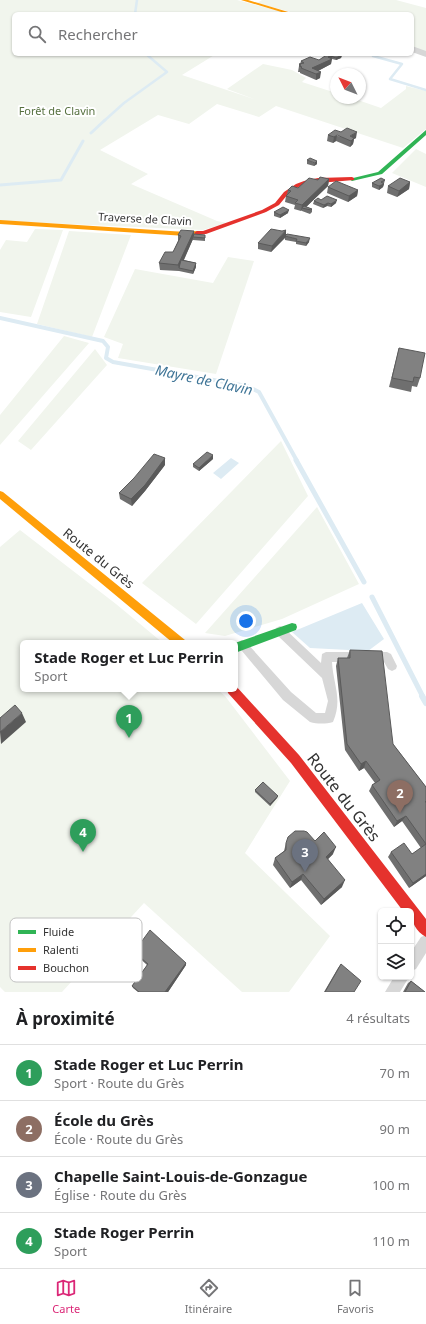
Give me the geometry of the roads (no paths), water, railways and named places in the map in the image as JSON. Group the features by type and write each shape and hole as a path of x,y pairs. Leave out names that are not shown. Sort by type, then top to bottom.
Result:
{"street":[{"path":"243,0 286,12"},
{"path":"414,50 426,54"},
{"name":"Traverse de Clavin","path":"0,222 68,227 121,228 186,234 204,233 264,211 277,204 286,193 298,185 306,182 352,179 380,173 426,132"},
{"name":"Route du Grès","path":"0,494 177,640"},
{"path":"238,646 292,627"},
{"name":"Route du Grès","path":"235,692 295,759 426,930"}],"lane":[{"path":"280,631 327,675"},
{"path":"238,646 287,696 314,718 329,718 333,701 327,675 326,657 387,657 392,666"},
{"path":"414,960 426,942"},
{"path":"392,992 400,980"}],"waterway":[{"path":"135,12 137,0"},
{"path":"104,121 124,103 167,72 148,56"},
{"path":"373,56 402,64 390,79 426,90"},
{"path":"91,133 105,120"},
{"path":"0,185 61,180 83,141"},
{"name":"Mayre de Clavin","path":"0,318 103,341 108,347 106,358 113,362 247,386 259,392 297,461"},
{"name":"Mayre de Clavin","path":"296,460 364,582"},
{"name":"Mayre de Clavin","path":"372,597 423,697"},
{"name":"Mayre de Clavin","path":"422,696 426,703"}],"place":[{"name":"Stade Roger et Luc Perrin","path":"129,738"},
{"name":"École du Grès","path":"400,813"},
{"name":"Stade Roger Perrin","path":"83,852"},
{"name":"Chapelle Saint-Louis-de-Gonzague","path":"305,872"}],"park label":[{"name":"Forêt de Clavin","path":"57,111"}]}
